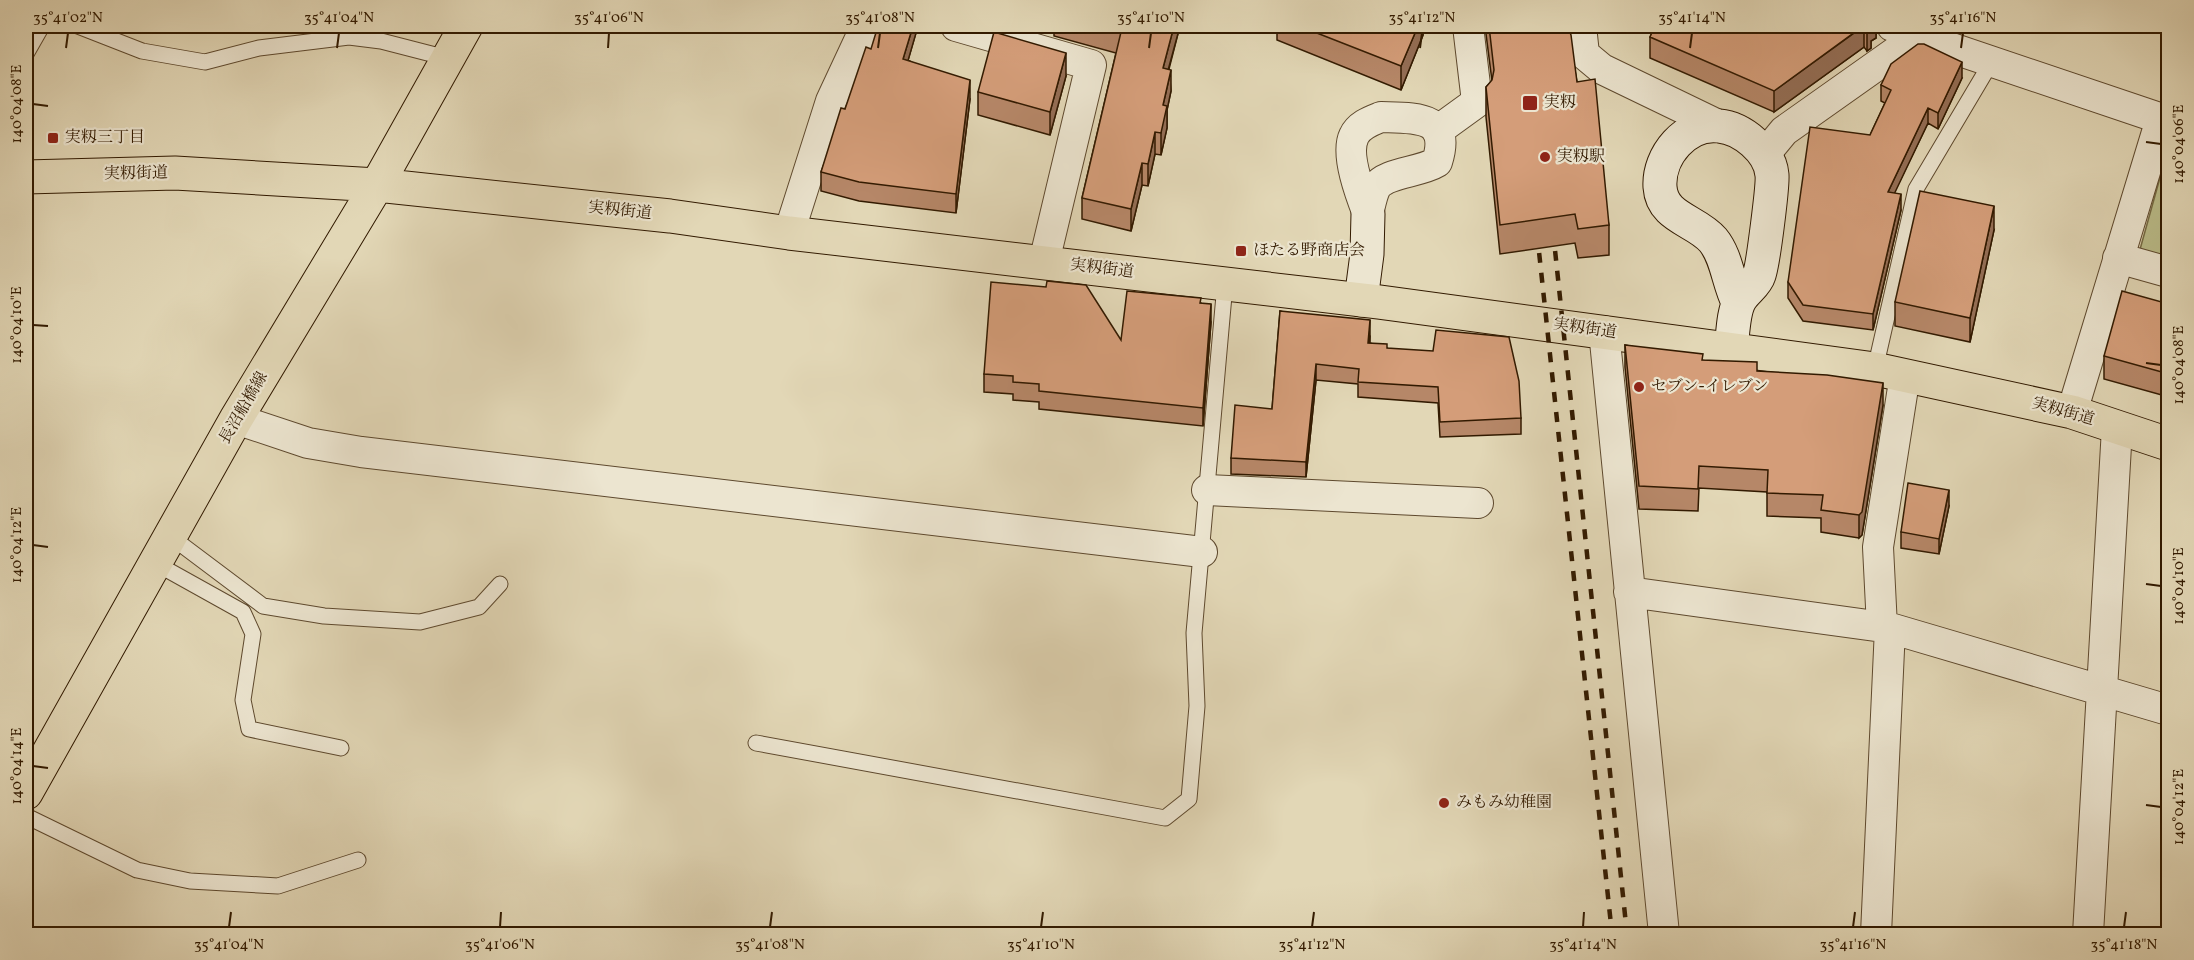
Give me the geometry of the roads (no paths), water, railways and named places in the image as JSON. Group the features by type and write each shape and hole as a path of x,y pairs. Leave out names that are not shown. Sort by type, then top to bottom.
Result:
{"main road":[{"name":"長沼船橋線","path":"26,793 236,419 377,185 466,26"},
{"name":"実籾街道","path":"26,177 175,173 377,185 670,216 789,233 1361,300 1604,331 1890,372 2072,412 2169,444"}],"street":[{"path":"789,233 831,101 866,26"},
{"path":"956,26 1091,65 1044,262"},
{"path":"1437,131 1477,102 1468,26"},
{"path":"1581,26 1584,54 1602,69 1750,139 1765,154 1772,175 1760,275 1738,302 1731,349"},
{"path":"1765,154 1784,131 1914,29 1992,61 2165,120 2118,258 2072,412"},
{"path":"1361,300 1367,254 1368,214 1376,187 1390,175 1426,169 1437,162 1441,148 1434,125 1426,120 1381,117 1362,127 1354,135 1352,144 1357,188 1368,214"},
{"path":"1720,126 1701,127 1681,138 1669,153 1661,172 1660,188 1664,201 1676,216 1710,237 1721,251 1731,287 1738,302"},
{"path":"2118,258 2169,272"},
{"path":"1604,331 1664,934"},
{"path":"1876,934 1886,627 1878,547 1890,372"},
{"path":"236,419 308,443 361,452 1202,552"},
{"path":"2088,934 2117,428"},
{"path":"1207,490 1478,503"},
{"path":"1629,592 1886,627 2169,710"}],"lane":[{"path":"26,54 42,26"},
{"path":"78,26 142,51 205,62 259,48 349,37 381,41 447,58"},
{"path":"1890,372 1916,189 1992,61"},
{"path":"756,743 1165,818 1189,799 1197,706 1194,633 1225,284"},
{"path":"163,550 263,606 324,616 420,622 479,607 500,584"},
{"path":"163,550 243,612 253,634 243,700 249,729 341,748"},
{"path":"26,816 137,870 190,881 278,886 358,860"}],"railway":[{"path":"1553,231 1627,934"},
{"path":"1537,233 1612,934"}],"place":[{"name":"実籾","path":"1530,103"},
{"name":"実籾三丁目","path":"53,138"},
{"name":"実籾駅","path":"1545,157"},
{"name":"ほたる野商店会","path":"1241,251"},
{"name":"セブン-イレブン","path":"1639,387"},
{"name":"みもみ幼稚園","path":"1444,803"}]}
